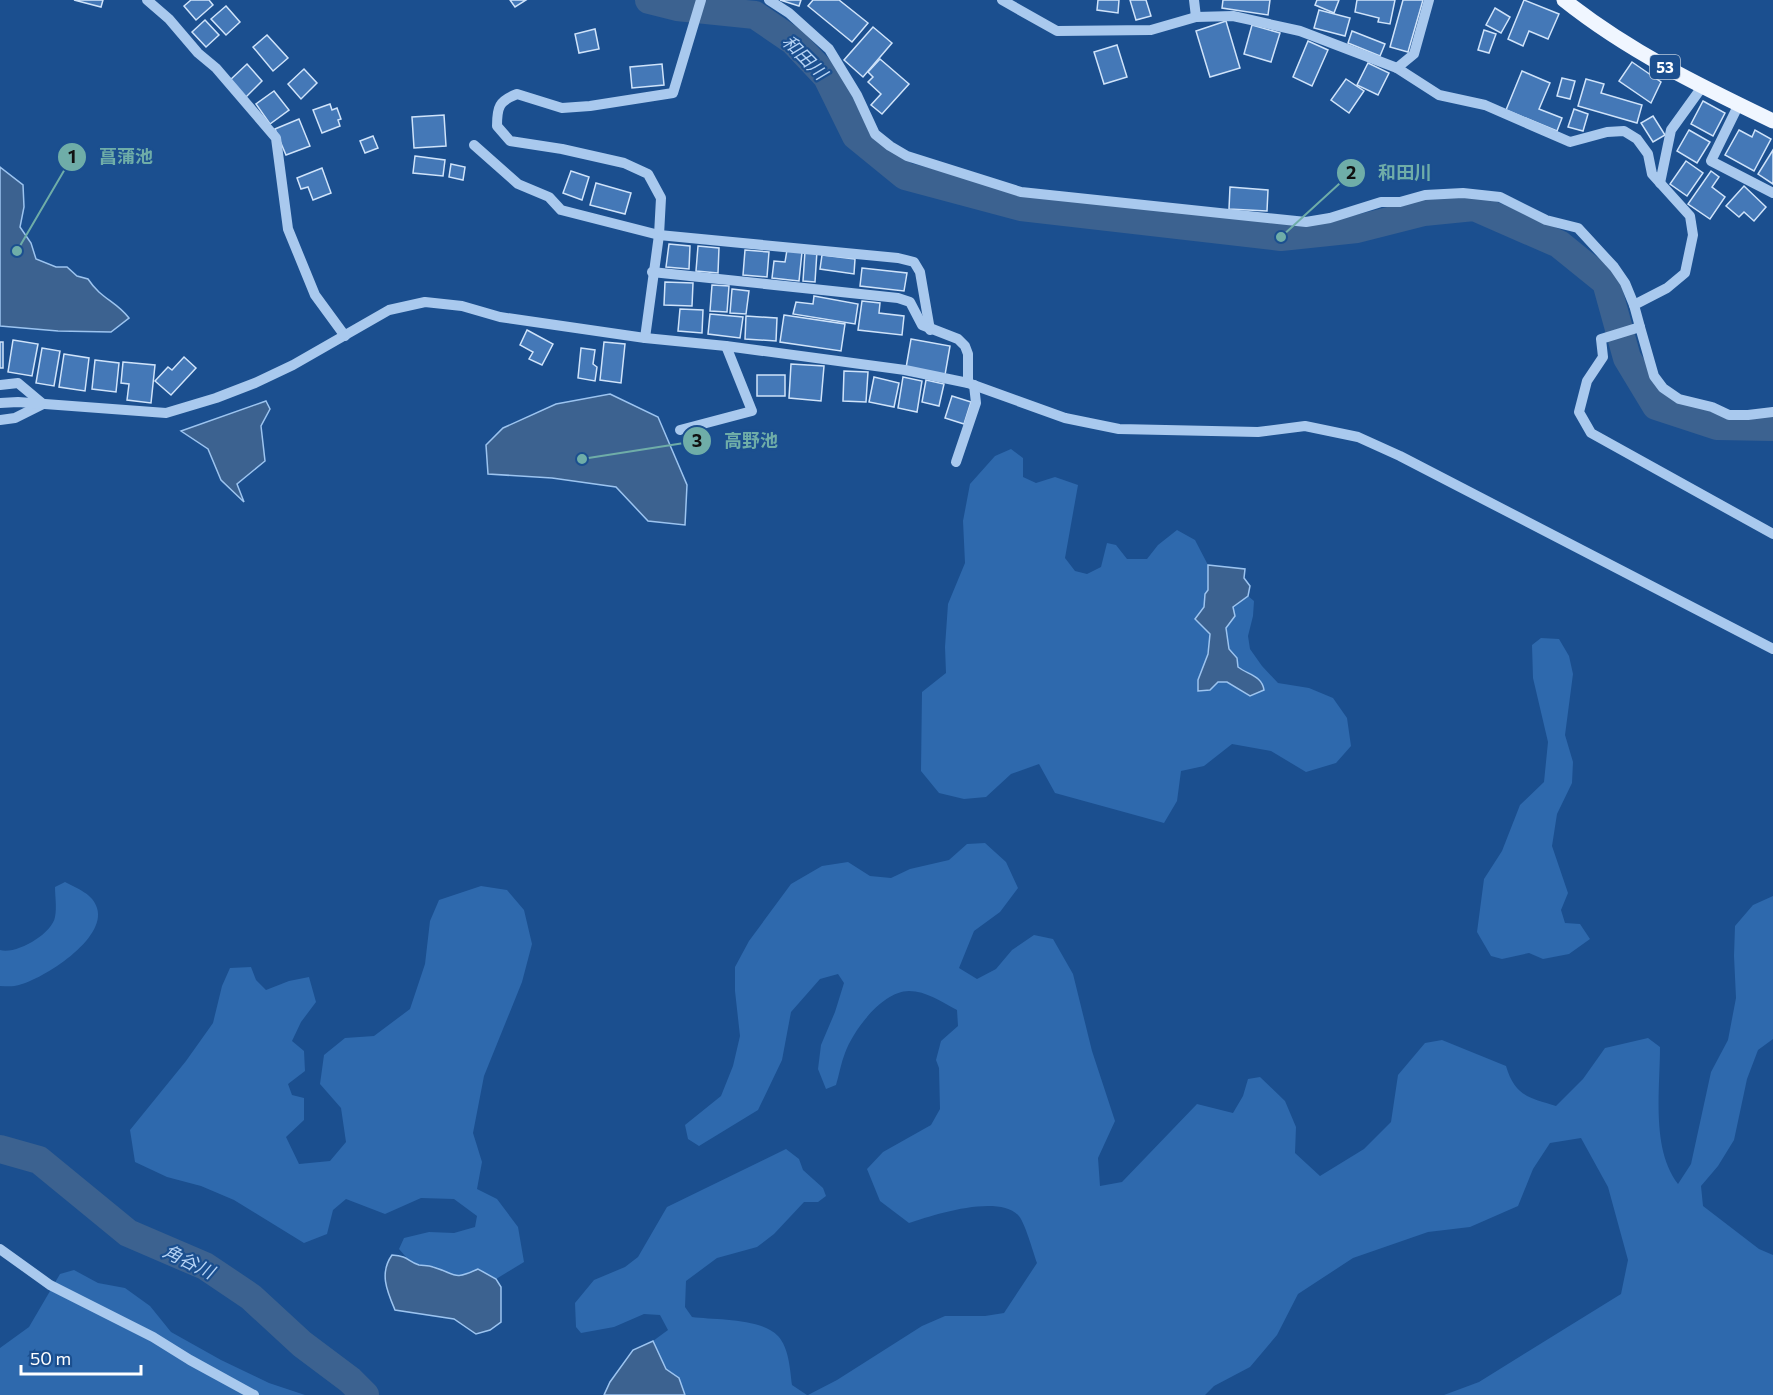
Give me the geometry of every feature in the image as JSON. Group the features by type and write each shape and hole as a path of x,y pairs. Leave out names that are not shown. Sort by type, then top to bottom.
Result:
{"main road":[{"name":"53","path":"1564,0 1635,50 1702,87 1773,121"}],"street":[{"path":"147,0 169,19 198,53 216,68 276,138 288,229 315,295 345,336"},
{"path":"645,338 652,272 659,234 661,198 648,174 624,163 562,149 510,141 497,126 497,111 506,99 517,94 562,108 673,93 701,0"},
{"path":"769,0 789,13 829,49 857,95 875,134 890,146 907,156 1021,192 1306,222 1381,202 1400,202 1442,193 1482,194 1500,197 1546,220 1578,228 1614,267 1624,283 1634,305 1654,376 1663,388 1679,399 1712,406 1729,415 1773,412"},
{"path":"1002,0 1022,6 1057,31 1151,30 1196,17 1233,16 1300,31 1397,68 1439,95 1485,105 1570,142 1607,132 1624,131 1637,139 1648,154 1652,174 1690,216 1694,235 1685,273 1667,288 1634,305"},
{"path":"1194,0 1196,17"},
{"path":"1397,68 1414,54 1429,0"},
{"path":"1660,183 1671,130 1702,87"},
{"path":"1739,104 1711,161 1773,193"},
{"path":"474,145 518,184 549,197 561,210 659,234 898,258 914,262 920,272 930,330"},
{"path":"652,272 898,298 910,302 922,325 958,339 965,346 968,354 975,403 956,462"},
{"path":"0,403 18,402 166,413 255,383 293,365 389,310 425,302 462,306 500,317 645,338 726,346 905,370 971,384 1065,418 1119,429 1258,432 1305,426 1358,437 1400,456 1773,649"},
{"path":"1640,327 1601,339 1603,357 1587,381 1580,412 1591,433 1773,534"},
{"path":"680,430 752,411 726,346"},
{"path":"0,386 18,383 43,404"},
{"path":"0,420 15,418 43,404"},
{"path":"0,1249 50,1285 153,1337 254,1395"}],"shaded area":[{"path":"0,167 23,185 24,207 20,227 31,243 36,259 56,267 67,267 77,276 88,279 98,291 129,318 111,332 58,331 0,326"},
{"path":"610,394 658,417 687,485 685,525 648,521 616,487 552,478 488,474 486,445 503,428 556,404"},
{"path":"266,401 270,409 261,426 265,461 237,484 244,502 221,480 208,449 181,431"},
{"path":"1011,449 1023,458 1023,477 1036,483 1055,477 1078,485 1065,558 1075,571 1087,574 1101,567 1107,543 1116,545 1127,559 1147,559 1158,545 1177,530 1195,540 1208,565 1208,590 1205,600 1209,645 1198,680 1227,682 1249,696 1255,676 1238,667 1237,658 1229,649 1226,628 1232,607 1248,596 1254,601 1248,636 1250,649 1262,666 1278,683 1309,688 1333,698 1347,718 1351,746 1336,763 1306,772 1271,751 1232,744 1204,766 1181,771 1177,801 1164,823 1055,793 1039,764 1011,774 986,797 964,799 939,793 921,771 922,692 946,673 948,604 965,563 963,521 970,484 995,456"},
{"path":"1208,565 1245,569 1244,578 1250,586 1248,596 1233,607 1235,616 1226,628 1229,649 1237,658 1238,667 1258,679 1263,685 1264,690 1250,696 1227,682 1218,682 1210,690 1198,691 1198,680 1208,654 1210,634 1195,619 1204,607 1205,594 1208,590"},
{"path":"1541,638 1559,639 1569,656 1573,674 1565,735 1573,762 1572,783 1557,814 1552,846 1568,893 1561,910 1565,923 1580,924 1590,939 1569,954 1543,959 1529,953 1502,959 1491,956 1477,932 1484,879 1502,851 1520,805 1544,782 1548,742 1533,678 1532,645"},
{"path":"985,843 1006,862 1018,888 1000,912 974,931 959,968 977,979 996,969 1012,950 1034,935 1053,939 1073,974 1092,1051 1115,1121 1098,1158 1100,1186 1122,1182 1197,1104 1233,1113 1243,1096 1248,1079 1260,1077 1285,1101 1296,1127 1295,1153 1320,1176 1364,1149 1391,1122 1398,1075 1425,1043 1442,1040 1506,1066 1514,1084 1524,1094 1556,1106 1583,1079 1605,1048 1648,1038 1660,1047 1660,1137 1669,1170 1678,1184 1691,1164 1711,1072 1728,1040 1736,998 1735,926 1753,905 1773,896 1773,1039 1758,1050 1747,1079 1734,1140 1718,1166 1701,1186 1703,1206 1759,1249 1773,1255 1773,1395 1444,1395 1479,1382 1621,1294 1628,1260 1608,1187 1581,1138 1550,1143 1533,1169 1518,1206 1470,1227 1428,1232 1353,1258 1298,1294 1277,1335 1250,1367 1214,1386 1205,1395 808,1395 837,1380 922,1326 945,1316 985,1316 1004,1313 1037,1263 1021,1219 1008,1209 995,1206 965,1208 909,1223 880,1201 867,1169 883,1152 931,1125 940,1109 939,1068 936,1060 941,1041 958,1026 957,1010 928,995 915,991 899,993 879,1005 862,1024 849,1044 836,1085 826,1089 818,1069 821,1045 844,983 838,974 820,979 791,1012 782,1060 758,1110 699,1146 688,1139 685,1125 721,1096 733,1066 740,1036 735,967 749,941 791,884 822,866 848,862 870,876 891,878 910,869 949,860 967,844"},
{"path":"65,882 84,892 95,903 98,920 92,932 71,956 43,975 17,986 0,986 0,950 7,951 24,946 47,930 55,917 55,887"},
{"path":"481,886 507,890 524,910 532,944 522,982 484,1076 473,1133 482,1162 477,1189 497,1199 518,1227 524,1262 496,1279 478,1269 457,1276 432,1266 417,1265 410,1260 399,1249 404,1238 429,1232 454,1233 475,1227 477,1216 454,1199 421,1198 385,1214 346,1199 333,1210 327,1234 304,1243 234,1200 201,1186 167,1177 135,1162 130,1130 186,1061 213,1023 222,986 230,968 251,967 256,980 266,990 289,981 309,977 316,1002 301,1022 292,1041 304,1051 305,1071 288,1084 292,1095 304,1098 304,1120 286,1137 299,1164 330,1161 346,1142 341,1108 320,1084 324,1055 345,1038 374,1036 410,1009 425,964 430,921 439,900"},
{"path":"786,1149 799,1159 803,1170 823,1188 826,1196 818,1202 804,1202 774,1234 757,1247 717,1258 686,1281 685,1307 692,1317 749,1323 770,1330 785,1346 792,1385 807,1395 685,1395 679,1378 666,1369 653,1341 668,1330 660,1315 644,1314 614,1327 581,1333 576,1327 575,1303 594,1280 625,1267 638,1257 667,1207"},
{"path":"392,1255 402,1256 419,1265 431,1266 455,1275 463,1275 478,1269 496,1279 501,1287 501,1322 490,1330 476,1334 454,1319 395,1310 387,1289 385,1275"},
{"path":"74,1270 98,1283 125,1288 150,1306 171,1332 221,1360 269,1383 305,1395 0,1395 0,1348 29,1327 60,1274"},
{"path":"653,1341 666,1369 679,1378 685,1395 604,1395 610,1382 633,1350"}],"building":[{"path":"74,0 103,0 101,7"},
{"path":"191,0 209,0 213,5 196,20 184,6"},
{"path":"510,0 526,0 515,7"},
{"path":"780,0 801,0 799,6"},
{"path":"813,0 839,0 868,23 852,42 808,6"},
{"path":"1098,0 1119,0 1118,13 1097,10"},
{"path":"1130,0 1146,0 1151,16 1136,20"},
{"path":"1223,0 1270,0 1268,15 1222,8"},
{"path":"1317,0 1339,0 1334,13 1315,5"},
{"path":"1357,0 1395,0 1390,24 1378,22 1379,18 1355,12"},
{"path":"1403,0 1423,0 1408,52 1390,47"},
{"path":"1524,0 1559,14 1548,39 1529,31 1523,46 1508,39"},
{"path":"226,6 240,22 226,35 211,19"},
{"path":"1495,8 1510,17 1501,33 1486,25"},
{"path":"1319,10 1350,18 1345,36 1314,28"},
{"path":"205,20 219,35 206,47 192,32"},
{"path":"1226,21 1240,68 1210,77 1196,31"},
{"path":"1252,25 1280,33 1271,62 1244,54"},
{"path":"873,27 892,43 863,77 844,60"},
{"path":"595,29 599,49 579,53 575,34"},
{"path":"1484,30 1496,34 1489,53 1478,50"},
{"path":"1352,31 1385,44 1380,56 1348,43"},
{"path":"267,35 288,58 273,71 253,47"},
{"path":"1308,41 1328,50 1312,86 1293,77"},
{"path":"1117,45 1127,77 1104,84 1094,52"},
{"path":"880,59 909,84 882,114 871,105 881,94 868,82 873,77 868,72"},
{"path":"1632,62 1661,82 1651,103 1619,81"},
{"path":"1368,63 1389,73 1378,95 1357,85"},
{"path":"247,64 262,81 245,98 229,81"},
{"path":"662,64 664,85 632,88 630,67"},
{"path":"304,69 317,83 301,99 288,84"},
{"path":"1522,71 1550,83 1539,109 1562,118 1557,131 1506,110"},
{"path":"1562,78 1575,81 1570,99 1557,96"},
{"path":"1346,79 1364,91 1349,113 1331,100"},
{"path":"1586,79 1604,84 1601,93 1642,105 1637,123 1578,106"},
{"path":"274,91 289,110 270,124 256,104"},
{"path":"1703,101 1725,113 1713,136 1691,124"},
{"path":"330,104 332,110 337,108 341,119 338,120 340,126 322,133 313,110"},
{"path":"1574,109 1588,114 1583,131 1568,127"},
{"path":"444,115 446,146 414,148 412,117"},
{"path":"1653,116 1665,135 1653,142 1641,123"},
{"path":"299,119 310,146 286,155 275,129"},
{"path":"1689,130 1710,142 1697,163 1677,151"},
{"path":"1739,130 1752,137 1755,130 1771,139 1754,171 1725,155"},
{"path":"373,136 378,148 365,153 360,141"},
{"path":"1773,150 1773,184 1758,174"},
{"path":"415,156 445,160 443,176 413,173"},
{"path":"1686,161 1703,173 1687,196 1670,184"},
{"path":"451,164 465,167 463,180 449,177"},
{"path":"322,168 331,193 313,200 308,187 301,189 297,178"},
{"path":"571,171 589,177 582,200 563,193"},
{"path":"1711,171 1719,177 1712,187 1725,197 1710,219 1688,204"},
{"path":"596,183 631,193 625,214 590,205"},
{"path":"1744,186 1766,207 1754,221 1744,212 1739,217 1726,206"},
{"path":"1230,187 1268,190 1267,211 1229,209"},
{"path":"669,244 690,246 689,269 666,267"},
{"path":"698,246 719,248 718,273 696,271"},
{"path":"745,250 769,252 767,277 743,275"},
{"path":"787,250 802,252 799,281 772,278 774,261 785,262"},
{"path":"805,251 817,251 815,282 803,281"},
{"path":"822,255 855,259 854,274 820,269"},
{"path":"862,268 907,273 904,291 860,286"},
{"path":"665,282 693,283 692,306 664,305"},
{"path":"712,285 729,286 727,312 710,311"},
{"path":"732,289 749,291 746,314 730,313"},
{"path":"814,296 858,304 855,324 793,314 796,302 813,304"},
{"path":"862,301 880,303 879,313 904,316 902,335 858,330"},
{"path":"680,309 703,310 702,333 678,331"},
{"path":"710,314 743,317 740,338 708,334"},
{"path":"784,315 845,324 841,351 780,342"},
{"path":"746,316 777,318 776,341 745,339"},
{"path":"527,330 553,344 542,365 529,359 533,352 520,345"},
{"path":"911,339 950,346 945,375 906,368"},
{"path":"13,340 38,344 32,376 8,372"},
{"path":"0,342 3,342 3,368 0,368"},
{"path":"604,342 625,344 621,383 600,380"},
{"path":"42,348 60,351 54,386 36,383"},
{"path":"581,348 595,350 593,364 597,367 595,381 578,378"},
{"path":"64,354 89,358 85,391 59,387"},
{"path":"184,357 196,368 171,395 155,381 168,367 172,370"},
{"path":"95,360 119,363 116,392 92,389"},
{"path":"123,362 155,365 151,403 127,400 129,384 121,383"},
{"path":"791,364 824,366 821,401 789,398"},
{"path":"844,371 868,372 866,402 843,401"},
{"path":"757,375 785,375 785,396 757,396"},
{"path":"874,377 899,383 894,407 869,402"},
{"path":"903,377 922,381 917,412 898,408"},
{"path":"926,380 944,384 939,406 922,402"},
{"path":"952,396 971,402 964,424 945,418"}],"waterway":[{"name":"和田川","path":"649,0 677,7 755,15 793,41 827,77 856,136 905,176 1021,207 1281,237 1357,229 1424,212 1474,207 1559,244 1606,282 1627,358 1656,406 1717,426 1773,427"},
{"name":"角谷川","path":"0,1149 39,1160 128,1233 205,1266 251,1297 302,1344 350,1380 365,1395"}],"place":[{"name":"和田川","path":"1281,237"},
{"name":"菖蒲池","path":"17,251"},
{"name":"高野池","path":"582,459"}]}
